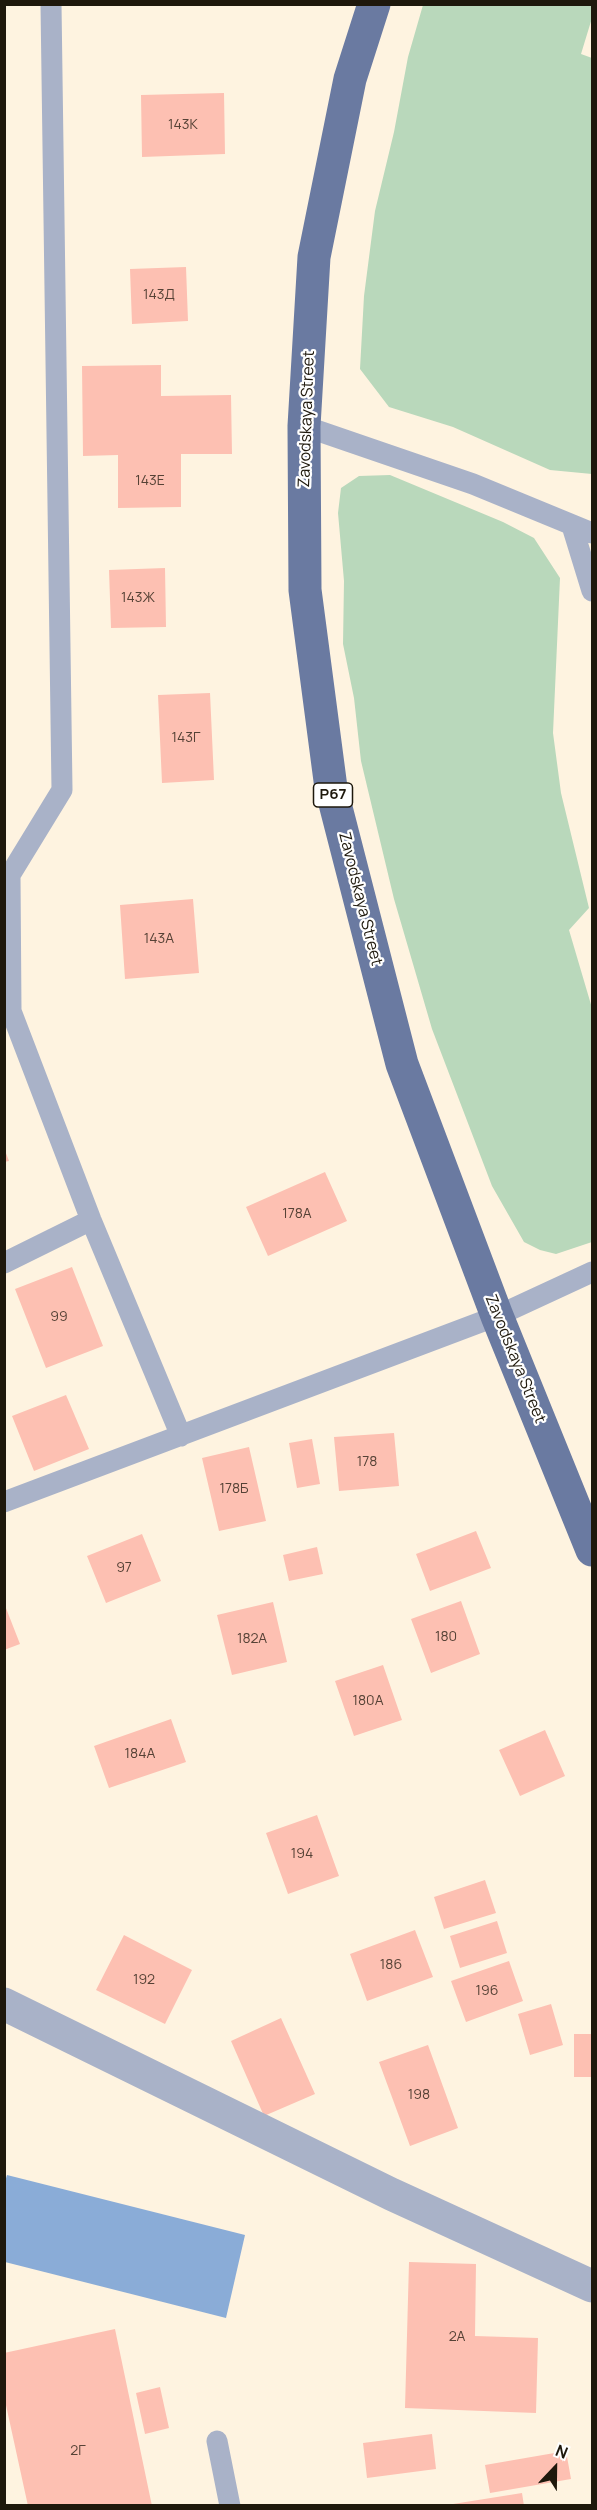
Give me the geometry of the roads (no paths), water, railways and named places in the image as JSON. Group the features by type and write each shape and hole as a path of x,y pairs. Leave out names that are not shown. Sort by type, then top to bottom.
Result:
{"main road":[{"name":"Zavodskaya Street","path":"374,4 350,78 314,257 304,426 305,590 331,788 402,1064 497,1316 592,1550"}],"street":[{"path":"4,2004 380,2189 592,2286"}],"lane":[{"path":"51,4 62,790 7,870 11,1011 92,1220 181,1436"},
{"path":"304,426 473,484 592,533"},
{"path":"572,526 592,591"},
{"path":"4,1263 92,1220"},
{"path":"4,1502 497,1316 592,1272"},
{"path":"217,2441 230,2505"}],"water":[{"path":"7,2175 245,2235 226,2318 5,2262 4,2185"}]}
